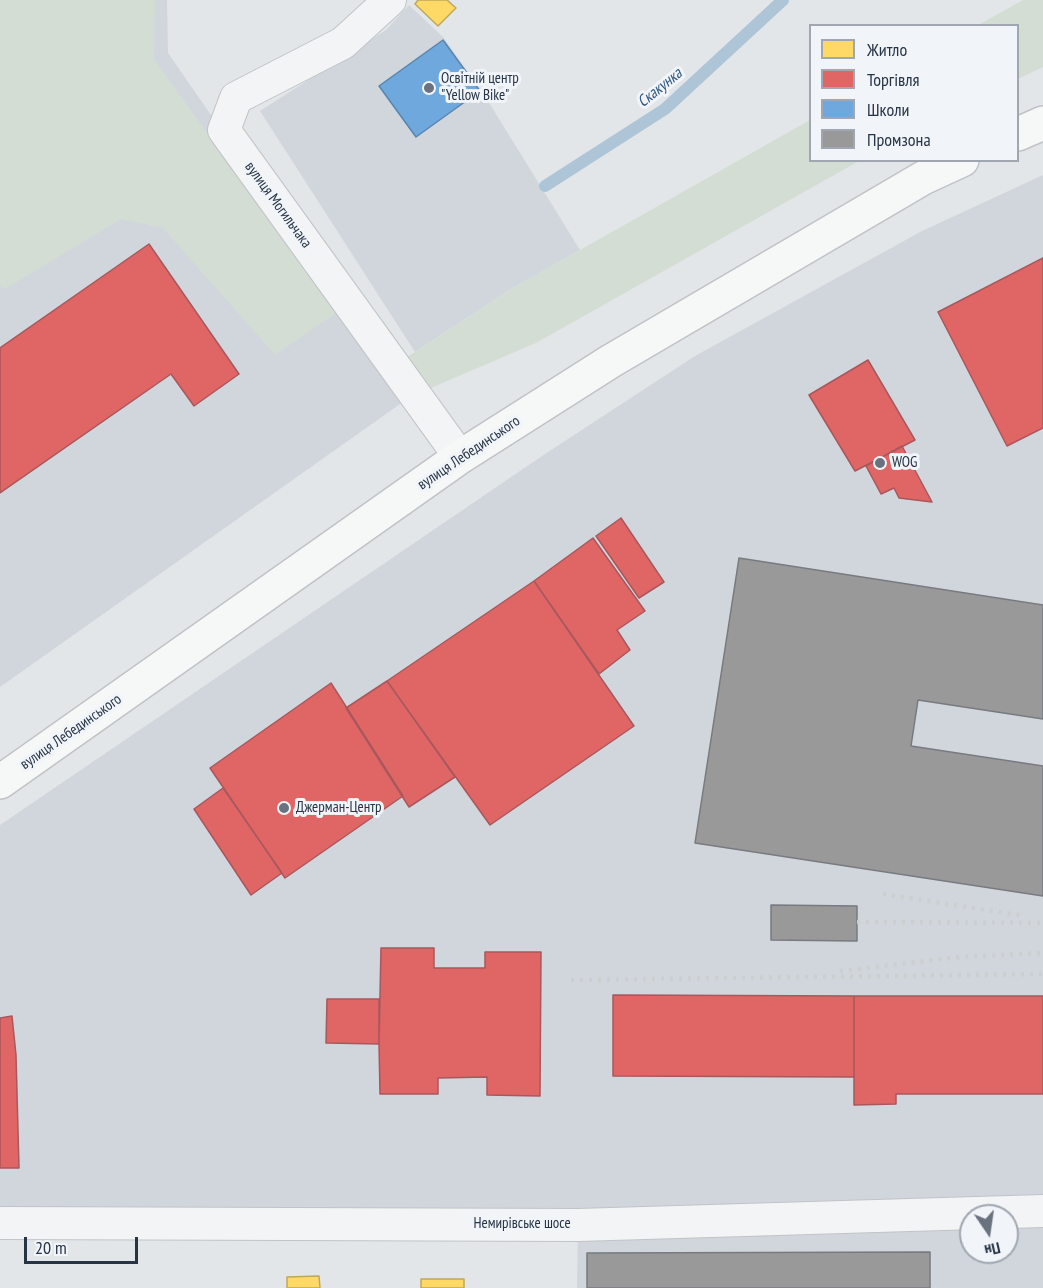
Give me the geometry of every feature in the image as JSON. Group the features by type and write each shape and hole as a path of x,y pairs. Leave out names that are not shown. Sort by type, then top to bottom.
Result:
{"main road":[{"path":"1019,134 1043,123"},
{"name":"вулиця Лебединського","path":"0,782 460,457 611,361 923,178 958,162"}],"street":[{"name":"вулиця Могильчака","path":"390,0 343,44 236,98 224,130 460,457"},
{"name":"Немирівське шосе","path":"0,1223 578,1225 1043,1211"}],"shaded area":[{"path":"0,0 167,0 168,53 344,307 410,397 0,687"},
{"path":"0,0 155,0 154,59 336,313 275,355 163,228 121,219 5,289 0,286"},
{"path":"1023,0 1043,0 1043,67 1019,79 1019,24 980,24"},
{"path":"409,5 444,38 483,93 580,250 511,289 415,352 260,111 386,30"},
{"path":"809,121 809,162 857,162 536,343 410,397 389,369 511,289"},
{"path":"1043,175 1043,1288 577,1288 578,1225 0,1223 0,825 542,456 695,356 922,231"}],"building: Житло":[{"path":"418,0 447,0 456,8 438,26 415,4"},
{"path":"319,1276 320,1288 287,1288 287,1277"},
{"path":"421,1279 464,1279 464,1288 421,1288"}],"building: Торгівля":[{"path":"149,244 239,374 194,406 171,374 0,493 0,348"},
{"path":"1043,258 1043,428 1007,446 938,312"},
{"path":"868,360 915,440 855,471 809,395"},
{"path":"902,446 932,502 899,498 894,488 881,494 866,466"},
{"path":"621,518 664,582 639,598 596,536"},
{"path":"593,538 645,611 617,630 630,650 599,674 534,581"},
{"path":"534,581 634,726 490,825 387,681"},
{"path":"387,681 455,777 409,807 346,708"},
{"path":"331,683 403,796 285,878 210,768"},
{"path":"223,788 282,873 251,895 194,809"},
{"path":"381,948 434,948 434,968 485,968 485,952 541,952 540,1096 487,1095 487,1077 438,1078 438,1094 380,1094"},
{"path":"613,995 854,996 854,1077 613,1076"},
{"path":"854,996 1043,996 1043,1094 896,1094 896,1104 854,1105"},
{"path":"327,999 379,999 379,1044 326,1043"},
{"path":"12,1016 16,1055 19,1168 0,1168 0,1018"}],"building: Школи":[{"name":"Освітній центр \"Yellow Bike\"","path":"443,40 480,91 416,137 379,86"}],"building: Промзона":[{"path":"739,558 1043,605 1043,719 918,700 911,746 1043,766 1043,896 695,843"},
{"path":"771,905 857,906 857,941 771,940"},
{"path":"930,1252 930,1288 587,1288 587,1253"}],"waterway":[{"name":"Скакунка","path":"545,186 665,109 783,0"}],"railway":[{"path":"883,894 1025,916"},
{"path":"857,922 1043,923"},
{"path":"840,971 961,957 1043,953"},
{"path":"571,980 1043,974"}],"place":[{"name":"Освітній центр \"Yellow Bike\"","path":"429,88"},
{"name":"WOG","path":"880,463"},
{"name":"Джерман-Центр","path":"284,808"}]}
